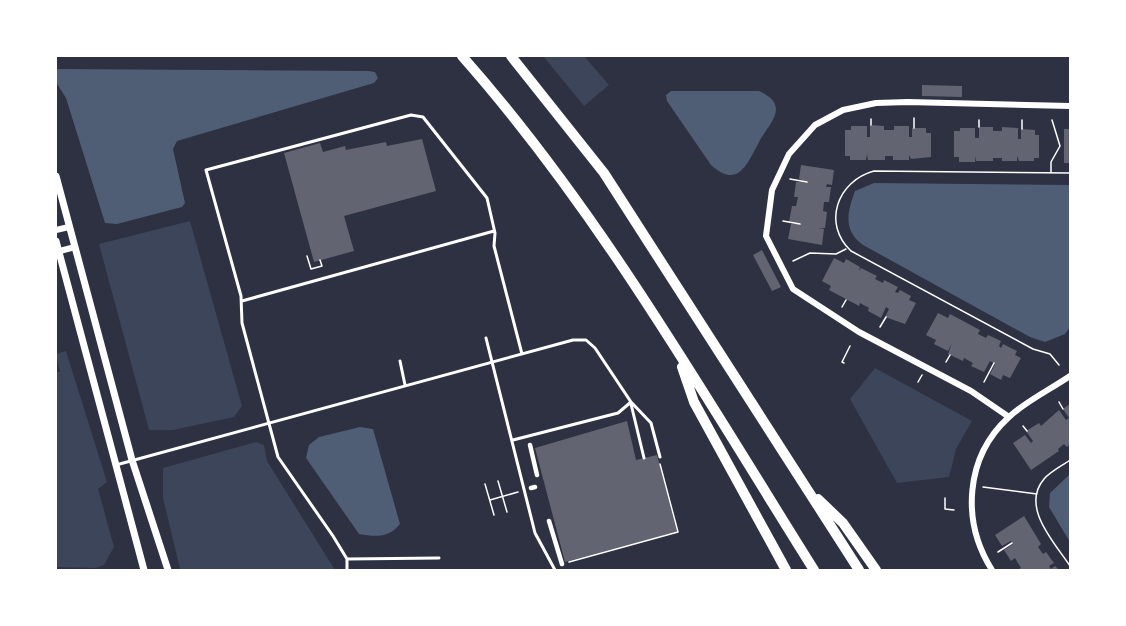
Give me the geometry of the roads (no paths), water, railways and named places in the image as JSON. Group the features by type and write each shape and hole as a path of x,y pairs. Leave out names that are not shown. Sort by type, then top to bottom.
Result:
{"highway":[{"path":"462,56 496,95 586,216 677,352 814,570"},
{"path":"511,56 604,173 859,570"},
{"path":"677,352 694,402 786,570"},
{"path":"803,484 843,523 876,570"}],"street":[{"path":"1009,417 971,391 859,332 793,289 766,236 772,190 789,154 815,125 843,110 876,103 908,102 1071,106"},
{"path":"56,176 132,460 168,570"},
{"path":"56,230 69,227"},
{"path":"56,241 57,252 144,570"},
{"path":"57,252 75,247"},
{"path":"992,570 981,553 972,523 972,479 982,451 1009,417 1071,376"},
{"path":"530,445 537,475"},
{"path":"549,521 563,565"}],"lane":[{"path":"347,570 347,559 278,457 242,323 242,301 206,170 411,115 423,117 487,198 494,231 494,246 522,354"},
{"path":"242,301 494,231"},
{"path":"486,338 513,440 530,488 539,542 555,570"},
{"path":"114,465 573,340 586,340 595,348 631,402 651,423 660,457"},
{"path":"400,361 405,386"},
{"path":"513,440 618,412 631,402"},
{"path":"631,402 644,458"},
{"path":"347,559 439,558"}]}
